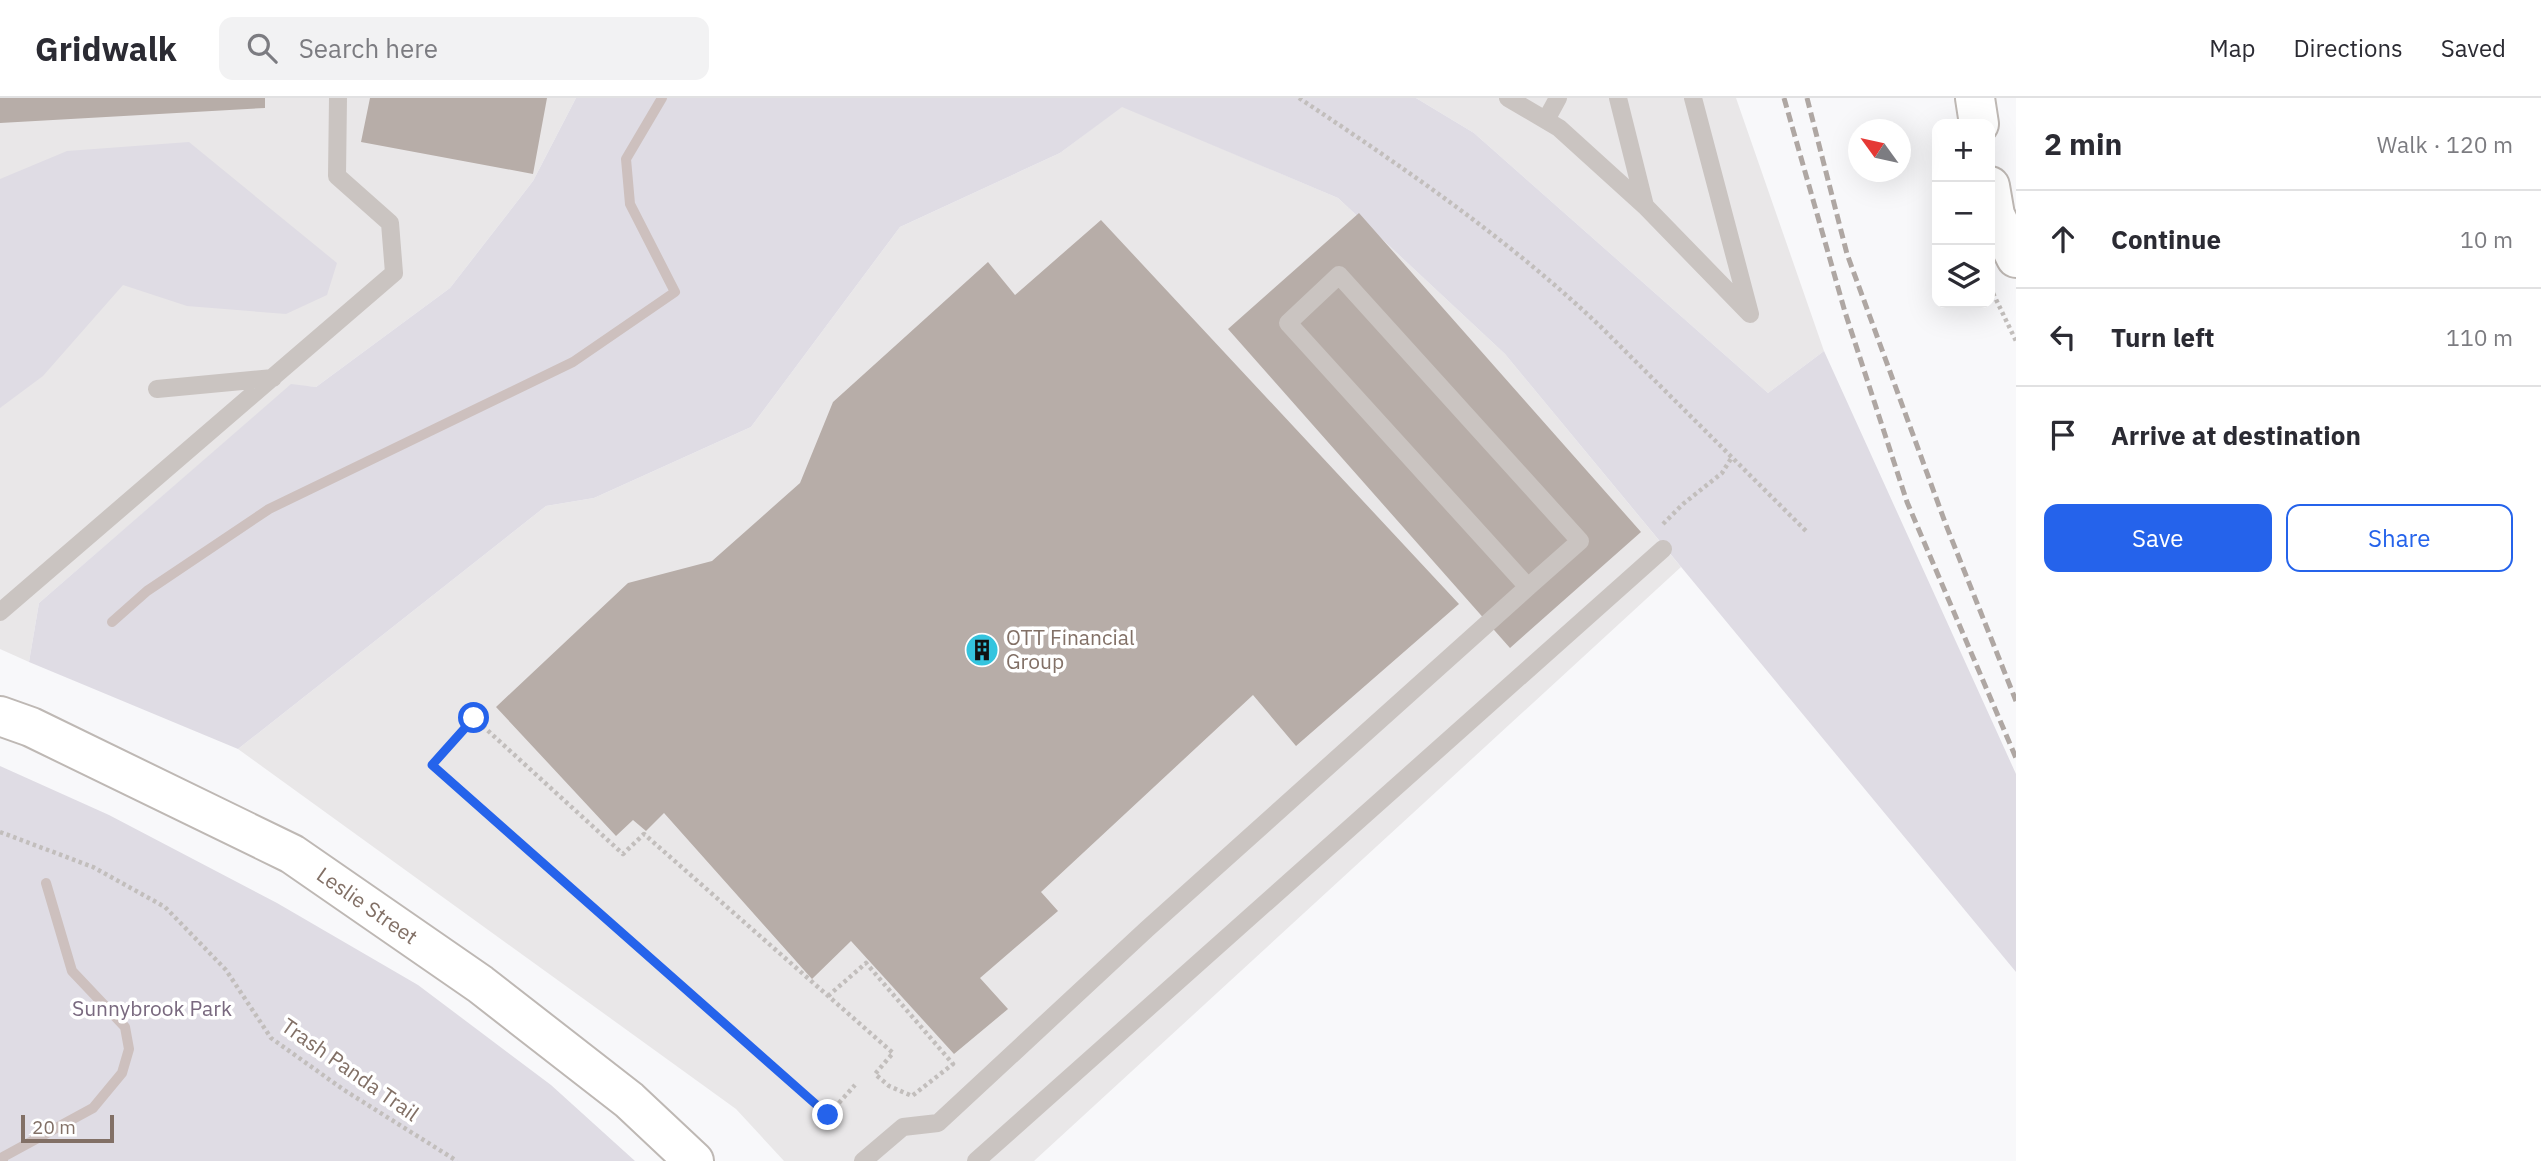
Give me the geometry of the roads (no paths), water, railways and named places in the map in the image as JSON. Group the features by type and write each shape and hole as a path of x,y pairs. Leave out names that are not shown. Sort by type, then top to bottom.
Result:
{"main road":[{"path":"1975,98 1978,119"},
{"path":"1995,215 2016,258"},
{"name":"Leslie Street","path":"0,716 31,727 292,854 480,984 629,1100 694,1161"}],"lane":[{"path":"0,612 394,273 390,223 337,176 338,98"},
{"path":"1508,98 1559,128 1645,206 1750,314 1693,98"},
{"path":"1546,120 1558,98"},
{"path":"1618,98 1645,206"},
{"path":"863,1161 903,1127 938,1123 1147,929 1580,541 1339,275 1288,323 1528,587"},
{"path":"157,389 273,378"},
{"path":"976,1161 1663,549"}],"waterway":[{"path":"112,622 147,591 269,509 573,362 675,292 630,204 626,159 662,98"},
{"path":"3,1161 3,1157 93,1108 122,1073 129,1049 125,1027 72,971 46,883"}],"railway":[{"path":"1784,98 1845,312 1907,502 2016,758"},
{"path":"1807,98 1847,254 1946,525 2016,701"}],"place":[{"name":"OTT Financial Group","path":"982,650"}],"park label":[{"name":"Sunnybrook Park","path":"152,1009"}]}
